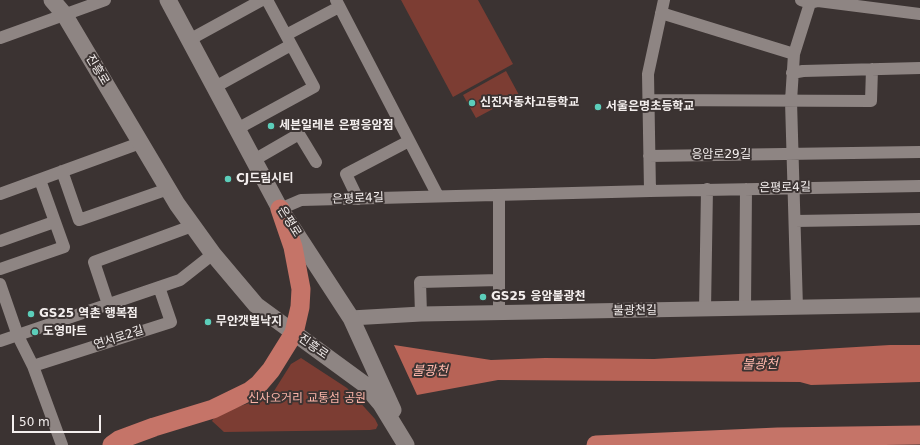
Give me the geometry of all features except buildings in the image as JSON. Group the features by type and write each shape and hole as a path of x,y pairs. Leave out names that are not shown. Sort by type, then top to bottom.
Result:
{"main road":[{"name":"진흥로","path":"52,0 64,14 168,189 212,254 256,305 364,384 381,404 407,445"},
{"name":"은평로","path":"168,0 280,209 351,318 407,445"},
{"path":"112,445 119,440 154,427 213,409 250,391 259,384 271,370 294,333 300,307 301,289 293,247 280,209"},
{"path":"596,445 778,441 920,435"}],"street":[{"path":"0,38 105,0"},
{"path":"189,40 262,0"},
{"path":"237,129 314,86 266,0"},
{"path":"650,191 648,74 664,0"},
{"path":"797,308 795,188 791,101 792,73 794,54 808,1 920,14"},
{"path":"215,87 288,40 338,3 438,196"},
{"path":"661,13 794,54"},
{"path":"792,73 803,71 920,68"},
{"path":"648,100 871,100 872,69"},
{"path":"254,160 299,134 316,162"},
{"path":"358,199 346,174 409,141"},
{"path":"1,191 40,180 140,143"},
{"name":"응암로29길","path":"649,156 920,152"},
{"path":"62,172 79,220 168,189"},
{"path":"0,269 64,247 40,180"},
{"name":"은평로4길","path":"280,209 301,200 707,189 920,186"},
{"path":"705,310 707,189"},
{"path":"745,309 746,189"},
{"path":"499,195 499,314"},
{"path":"795,221 920,219"},
{"path":"0,241 54,222"},
{"path":"108,304 94,262 192,226"},
{"path":"0,341 180,280 212,254"},
{"path":"421,314 420,282 499,280"},
{"path":"0,284 18,336 33,366 62,445"},
{"name":"연서로2길","path":"33,366 171,322 159,287"},
{"name":"불광천길","path":"351,318 421,314 499,314 920,305"}],"green space":[{"path":"401,0 478,0 513,64 453,97"},
{"path":"506,71 519,95 476,118 463,95"},
{"name":"신사오거리 교통섬 공원","path":"301,358 347,388 375,419 378,425 376,429 224,432 212,421 216,414 262,399 274,391 291,364"}],"water":[{"name":"불광천","path":"394,345 491,360 545,358 654,359 890,345 920,345 920,382 811,385 800,382 498,380 417,395"}],"place":[{"name":"신진자동차고등학교","path":"472,103"},
{"name":"서울은명초등학교","path":"598,107"},
{"name":"세븐일레븐 은평응암점","path":"271,126"},
{"name":"CJ드림시티","path":"228,179"},
{"name":"GS25 응암불광천","path":"483,297"},
{"name":"GS25 역촌 행복점","path":"31,314"},
{"name":"무안갯벌낙지","path":"208,322"},
{"name":"도영마트","path":"35,332"}]}
